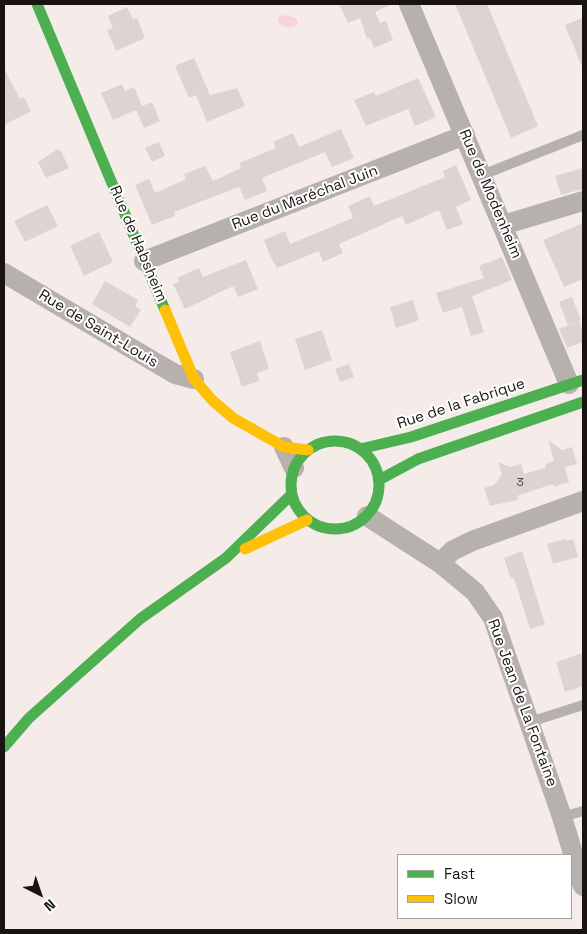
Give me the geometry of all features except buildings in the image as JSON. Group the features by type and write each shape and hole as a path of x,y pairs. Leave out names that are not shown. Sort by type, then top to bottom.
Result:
{"main road":[{"name":"Rue de Habsheim","path":"37,4 194,379 212,400 233,418 284,447 308,450"},
{"path":"379,480 418,459 580,403 576,382"},
{"name":"Rue de la Fabrique","path":"360,448 411,437 576,382"},
{"path":"328,441 350,444 360,448 373,462 379,480 375,505 367,516 345,529 331,530 318,527 307,520 297,509 291,495 291,476 294,468 308,450 328,441"},
{"path":"4,747 29,718 140,619 226,558 291,495"},
{"path":"226,558 307,520"}],"street":[{"name":"Rue de Modenheim","path":"409,4 503,225 576,382"},
{"name":"Rue du Maréchal Juin","path":"144,261 465,135"},
{"path":"503,225 583,201"},
{"name":"Rue de Saint-Louis","path":"4,273 175,374 194,379"},
{"path":"284,447 294,468"},
{"path":"440,563 452,551 472,541 583,501"},
{"name":"Rue Jean de La Fontaine","path":"367,516 440,563 476,592 493,618 562,817 583,886"}],"lane":[{"path":"482,175 583,135"},
{"path":"530,722 583,706"},
{"path":"562,817 583,811"}],"shaded area":[{"path":"283,15 295,17 298,21 297,25 291,28 279,25 278,18"}],"traffic: fast":[{"path":"37,4 165,310"},
{"path":"360,449 411,437 583,380"},
{"path":"379,480 418,459 583,402"},
{"path":"326,441 344,441 360,448 372,460 379,476 379,485 379,494 372,510 360,522 344,529 326,529 310,522 298,510 291,494 291,476 298,460 310,448 326,441"},
{"path":"4,747 29,718 140,619 226,558 291,495"}],"traffic: slow":[{"path":"165,310 194,379 212,400 233,418 284,447 308,450"},
{"path":"245,549 307,520"}]}
